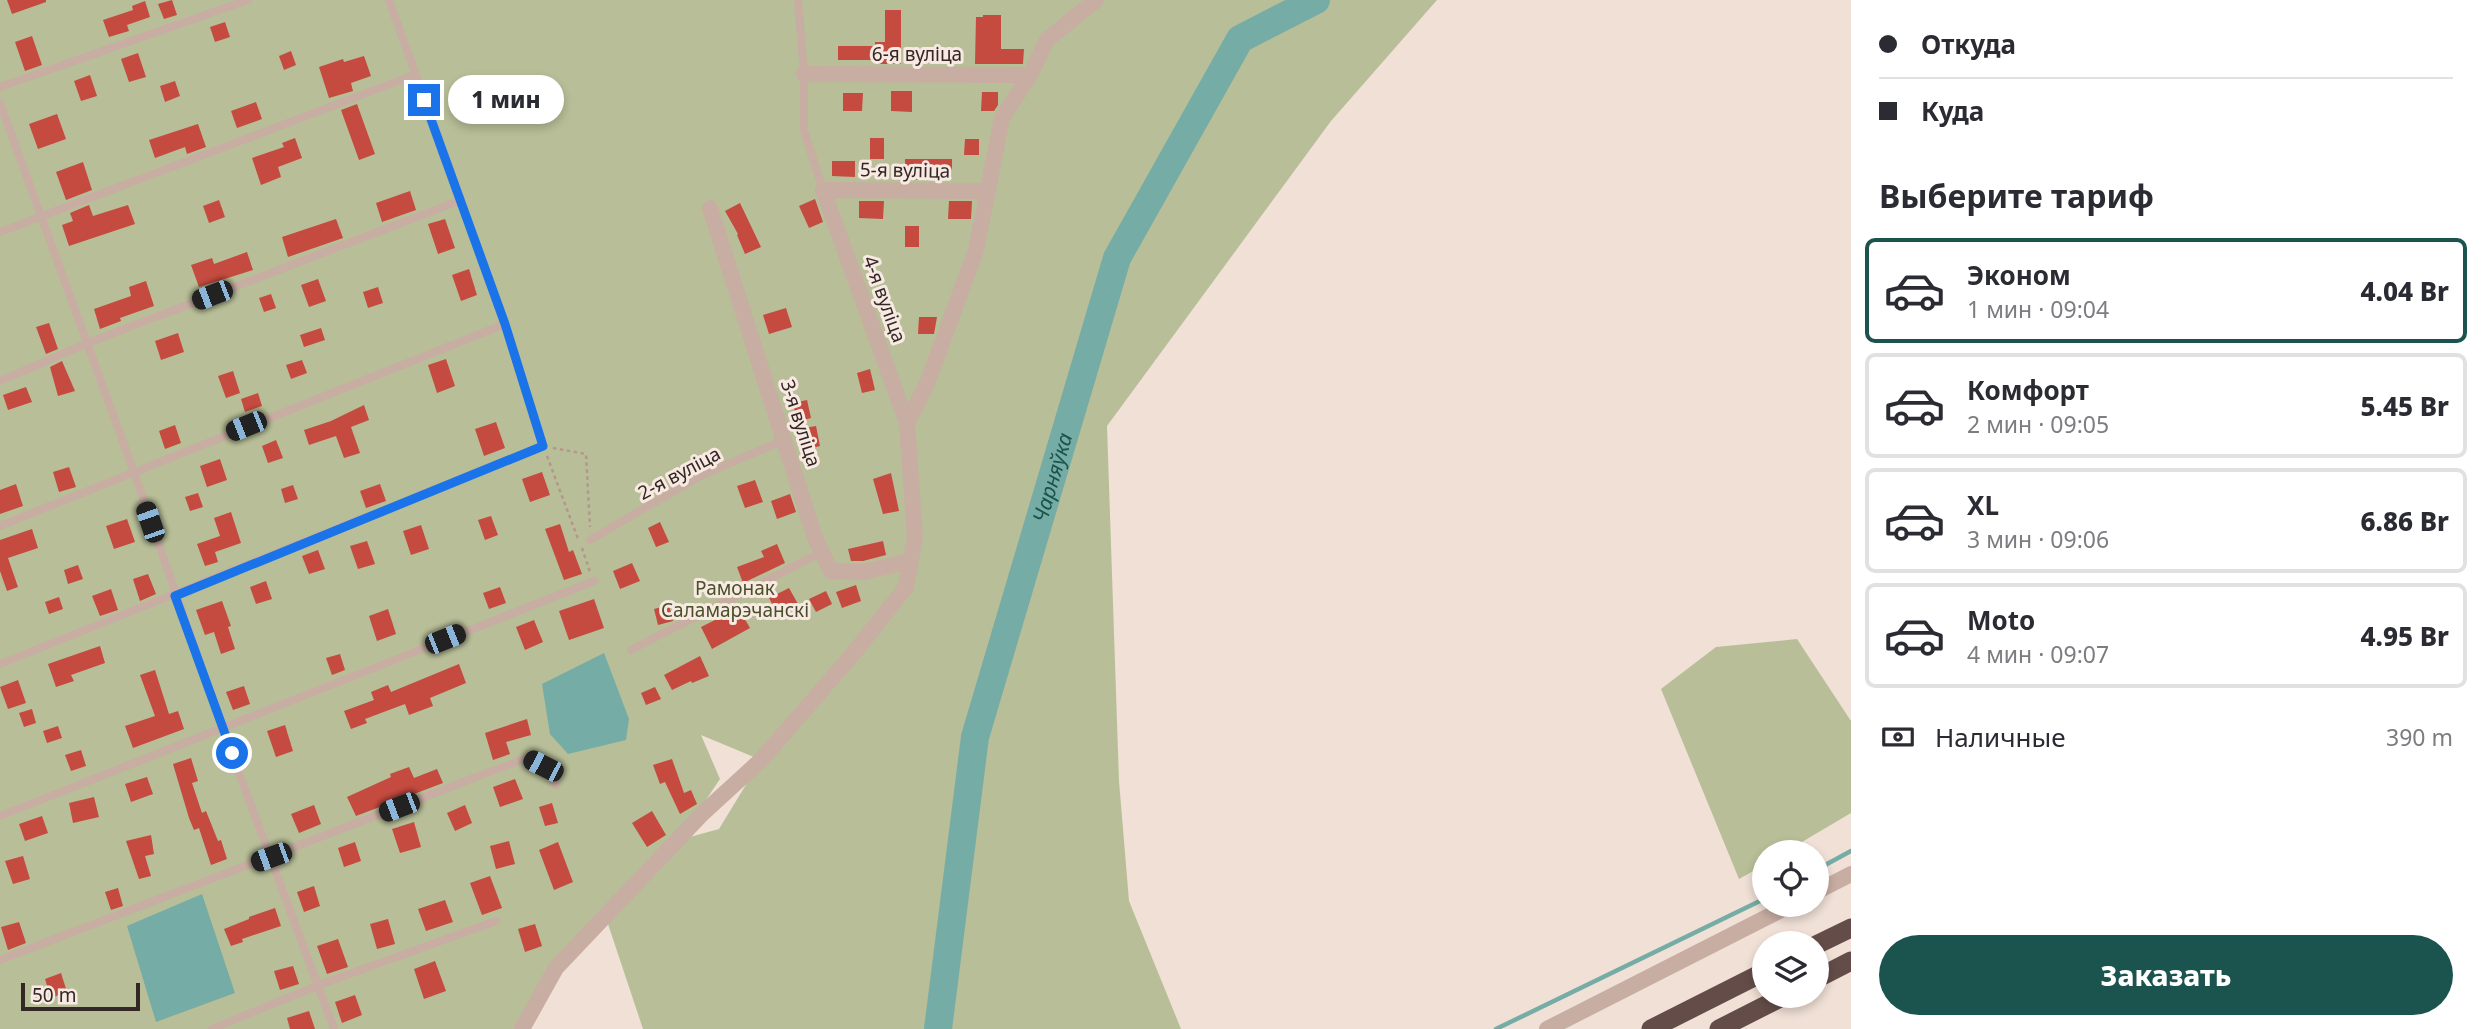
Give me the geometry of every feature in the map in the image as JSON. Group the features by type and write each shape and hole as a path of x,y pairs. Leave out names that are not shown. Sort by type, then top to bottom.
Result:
{"highway":[{"path":"1829,939 1851,928"},
{"path":"1829,972 1851,961"},
{"path":"1651,1029 1752,978"},
{"path":"1719,1029 1760,1008"}],"street":[{"path":"907,423 927,384 976,250 1002,118 1030,75 1047,40 1096,0"},
{"name":"6-я вуліца","path":"804,75 1030,75"},
{"name":"5-я вуліца","path":"823,190 986,191"},
{"name":"4-я вуліца","path":"522,1029 556,968 702,814 761,760 853,654 906,587 915,536 907,423 823,190"},
{"name":"3-я вуліца","path":"710,208 815,538 831,571 864,572 911,561"},
{"path":"1829,885 1851,874"},
{"path":"1547,1029 1767,917"}],"lane":[{"path":"0,87 248,0"},
{"path":"0,664 543,446 505,324 389,0"},
{"path":"798,0 804,75 804,131 823,190"},
{"path":"0,232 414,75"},
{"path":"0,103 134,472 222,727 334,1029"},
{"path":"0,381 88,343 461,200"},
{"path":"0,526 505,324"},
{"name":"2-я вуліца","path":"590,540 700,476 785,440"},
{"path":"631,650 822,552"},
{"path":"0,816 594,581"},
{"path":"0,960 526,758 543,766 556,785"},
{"path":"212,1029 319,985 496,921"}],"path":[{"path":"543,446 586,454 590,540"},
{"path":"543,446 594,581"}],"green space":[{"name":"Рамонак Саламарэчанскі","path":"0,0 1437,0 1331,121 1107,426 1119,781 1129,901 1181,1029 643,1029 606,918 556,968 522,1029 0,1029","holes":["701,735 761,760 719,829 679,840 720,779"]},
{"path":"1797,639 1851,721 1851,813 1805,840 1752,840 1752,872 1739,879 1661,689 1716,647"}],"water":[{"path":"604,653 629,719 626,740 568,754 550,734 542,684"},
{"path":"202,894 235,993 156,1022 127,926"}],"building":[{"path":"7,0 46,0 46,2 12,14"},
{"path":"172,0 177,15 164,19 158,4"},
{"path":"145,1 150,17 127,25 129,31 109,37 103,20 133,10 132,6"},
{"path":"885,10 901,10 901,64 875,64 875,60 838,60 838,46 875,46 875,42 885,42"},
{"path":"1001,15 1001,49 1024,49 1023,64 975,64 976,17"},
{"path":"225,22 230,37 215,42 210,27"},
{"path":"32,36 42,65 25,71 15,42"},
{"path":"291,51 296,65 284,70 279,56"},
{"path":"138,53 146,77 129,82 121,59"},
{"path":"364,56 371,76 351,83 353,91 329,98 319,67"},
{"path":"90,75 97,96 81,101 74,81"},
{"path":"175,81 180,96 165,102 160,86"},
{"path":"891,91 912,91 912,112 891,111"},
{"path":"982,92 998,92 998,105 994,111 981,111"},
{"path":"843,93 863,93 862,111 843,111"},
{"path":"256,102 262,119 237,128 231,111"},
{"path":"357,104 375,154 359,160 341,110"},
{"path":"57,114 66,139 38,149 29,124"},
{"path":"198,124 206,147 187,154 185,147 155,158 149,140"},
{"path":"295,138 302,158 278,167 281,177 261,185 252,158 284,147 282,143"},
{"path":"870,138 884,138 884,159 870,159"},
{"path":"965,139 979,139 979,155 964,155"},
{"path":"905,159 952,159 952,177 925,176 925,180 905,179"},
{"path":"832,161 855,161 855,177 832,176"},
{"path":"83,162 92,190 66,200 56,172"},
{"path":"410,191 416,210 382,222 376,203"},
{"path":"815,199 823,222 809,228 799,206"},
{"path":"219,200 225,217 209,223 203,206"},
{"path":"859,201 884,201 883,219 859,218"},
{"path":"949,201 972,201 971,219 948,219"},
{"path":"740,203 761,247 745,254 725,211"},
{"path":"89,205 93,216 128,205 135,224 69,246 62,225 73,221 70,213"},
{"path":"336,219 343,238 288,257 282,237"},
{"path":"445,219 455,248 438,254 428,224"},
{"path":"905,226 919,226 919,247 905,247"},
{"path":"247,252 253,270 199,287 191,265 212,258 214,264"},
{"path":"469,269 477,295 461,301 452,275"},
{"path":"318,279 326,301 309,307 301,285"},
{"path":"146,281 154,306 120,318 121,321 100,329 94,309 131,296 129,287"},
{"path":"378,287 383,303 368,308 363,292"},
{"path":"271,294 276,308 264,312 259,298"},
{"path":"786,308 792,327 769,334 763,315"},
{"path":"919,317 937,317 934,334 918,334"},
{"path":"49,323 58,349 46,354 36,327"},
{"path":"321,328 325,340 304,347 300,335"},
{"path":"178,333 184,352 161,360 155,341"},
{"path":"446,359 455,386 437,393 428,365"},
{"path":"302,360 307,373 291,379 286,365"},
{"path":"62,361 75,391 58,396 50,367"},
{"path":"870,369 875,390 862,393 857,373"},
{"path":"233,371 240,393 226,398 218,376"},
{"path":"26,387 32,402 8,410 3,395"},
{"path":"258,393 262,406 245,412 241,399"},
{"path":"807,400 811,418 797,422 793,403"},
{"path":"364,405 369,420 351,427 360,453 344,458 336,436 309,445 304,430"},
{"path":"496,422 505,448 484,456 475,429"},
{"path":"175,425 181,443 165,449 159,431"},
{"path":"816,426 820,446 809,449 804,428"},
{"path":"276,440 283,458 268,463 262,446"},
{"path":"220,459 227,480 207,487 200,466"},
{"path":"69,467 76,487 59,492 53,472"},
{"path":"542,472 550,495 530,502 522,479"},
{"path":"891,473 899,511 883,514 873,479"},
{"path":"755,480 763,502 745,508 737,486"},
{"path":"16,484 23,506 0,514 0,490"},
{"path":"380,484 386,501 366,508 360,491"},
{"path":"293,485 298,499 285,503 281,489"},
{"path":"198,493 203,507 190,511 185,497"},
{"path":"790,494 796,512 777,519 771,501"},
{"path":"231,512 241,543 215,552 218,562 205,566 197,544 220,536 214,518"},
{"path":"491,516 498,535 485,540 478,520"},
{"path":"127,519 135,542 114,549 106,526"},
{"path":"660,522 669,542 656,547 648,528"},
{"path":"560,524 569,552 573,550 582,574 564,580 545,529"},
{"path":"421,525 429,549 411,555 403,531"},
{"path":"32,529 38,548 8,558 18,587 7,591 0,571 0,540"},
{"path":"367,541 375,564 358,569 350,546"},
{"path":"883,541 886,555 851,561 848,549"},
{"path":"777,544 785,563 743,583 737,567 764,557 761,551"},
{"path":"318,550 325,569 309,574 302,556"},
{"path":"632,563 640,581 620,589 613,571"},
{"path":"78,565 83,579 68,584 64,570"},
{"path":"148,574 156,594 140,601 133,579"},
{"path":"266,581 272,599 256,604 250,587"},
{"path":"856,585 861,601 842,608 836,592"},
{"path":"500,587 506,603 489,609 483,593"},
{"path":"789,588 798,604 778,615 769,598"},
{"path":"111,589 118,610 100,616 92,596"},
{"path":"826,591 832,604 816,612 809,599"},
{"path":"59,597 63,609 49,614 45,602"},
{"path":"594,599 604,628 569,640 559,611"},
{"path":"222,601 231,626 228,627 235,649 221,654 214,632 205,635 196,610"},
{"path":"669,605 673,621 658,625 654,609"},
{"path":"388,609 396,634 377,641 369,616"},
{"path":"739,609 750,628 712,649 701,627"},
{"path":"534,620 543,642 525,650 516,627"},
{"path":"100,646 105,663 71,675 74,681 56,687 48,664"},
{"path":"340,654 345,670 332,675 326,658"},
{"path":"700,656 709,676 672,690 664,675"},
{"path":"459,664 466,683 430,698 433,706 409,715 405,704 365,719 367,723 351,729 344,711 374,700 371,692 388,685 391,692"},
{"path":"155,670 169,714 178,711 184,729 133,748 125,726 155,716 140,675"},
{"path":"18,680 26,703 8,709 0,687"},
{"path":"244,686 250,704 233,710 226,692"},
{"path":"655,687 661,699 646,705 641,693"},
{"path":"32,709 36,723 24,727 19,713"},
{"path":"527,719 531,735 506,742 510,754 493,760 485,733"},
{"path":"285,725 293,751 276,757 267,731"},
{"path":"58,726 62,738 47,743 43,731"},
{"path":"81,750 86,766 71,771 65,755"},
{"path":"191,758 198,781 192,783 202,813 206,811 218,841 221,840 227,859 211,865 199,828 194,830 189,818 173,764"},
{"path":"672,759 684,793 691,790 697,804 680,814 665,782 660,784 653,765"},
{"path":"409,767 414,778 437,769 443,783 356,816 347,797"},
{"path":"147,777 153,794 131,802 125,784"},
{"path":"515,779 523,799 500,807 493,787"},
{"path":"94,797 99,817 73,823 69,803"},
{"path":"552,803 558,823 545,826 539,807"},
{"path":"314,805 321,824 299,833 291,814"},
{"path":"465,805 472,823 455,831 447,813"},
{"path":"652,811 666,835 647,847 632,823"},
{"path":"42,816 48,833 25,841 19,824"},
{"path":"414,822 421,847 400,853 392,829"},
{"path":"151,835 154,854 145,856 151,876 139,879 126,841"},
{"path":"509,841 515,864 496,869 490,846"},
{"path":"355,842 361,861 344,867 338,848"},
{"path":"558,842 573,882 554,890 539,850"},
{"path":"23,856 30,879 13,884 5,861"},
{"path":"490,876 502,908 482,915 470,883"},
{"path":"314,886 320,906 304,912 297,892"},
{"path":"118,888 123,906 111,910 105,892"},
{"path":"445,900 453,922 426,931 418,909"},
{"path":"275,908 281,926 242,939 243,942 231,946 224,929"},
{"path":"388,919 395,944 377,949 370,924"},
{"path":"19,922 26,943 8,950 1,927"},
{"path":"535,924 542,946 525,952 518,929"},
{"path":"338,939 348,967 327,974 317,946"},
{"path":"435,961 446,991 424,999 414,969"},
{"path":"293,966 299,984 280,990 274,971"},
{"path":"61,973 67,992 51,998 45,979"},
{"path":"355,995 362,1015 342,1023 335,1002"},
{"path":"309,1011 315,1029 290,1029 287,1018"}],"waterway":[{"name":"Чарняўка","path":"938,1029 975,737 1117,258 1240,39 1316,0"},
{"path":"1829,863 1851,851"},
{"path":"1496,1029 1752,905"}],"route":[{"path":"232,753 175,596 543,446 505,324 424,100"}]}
